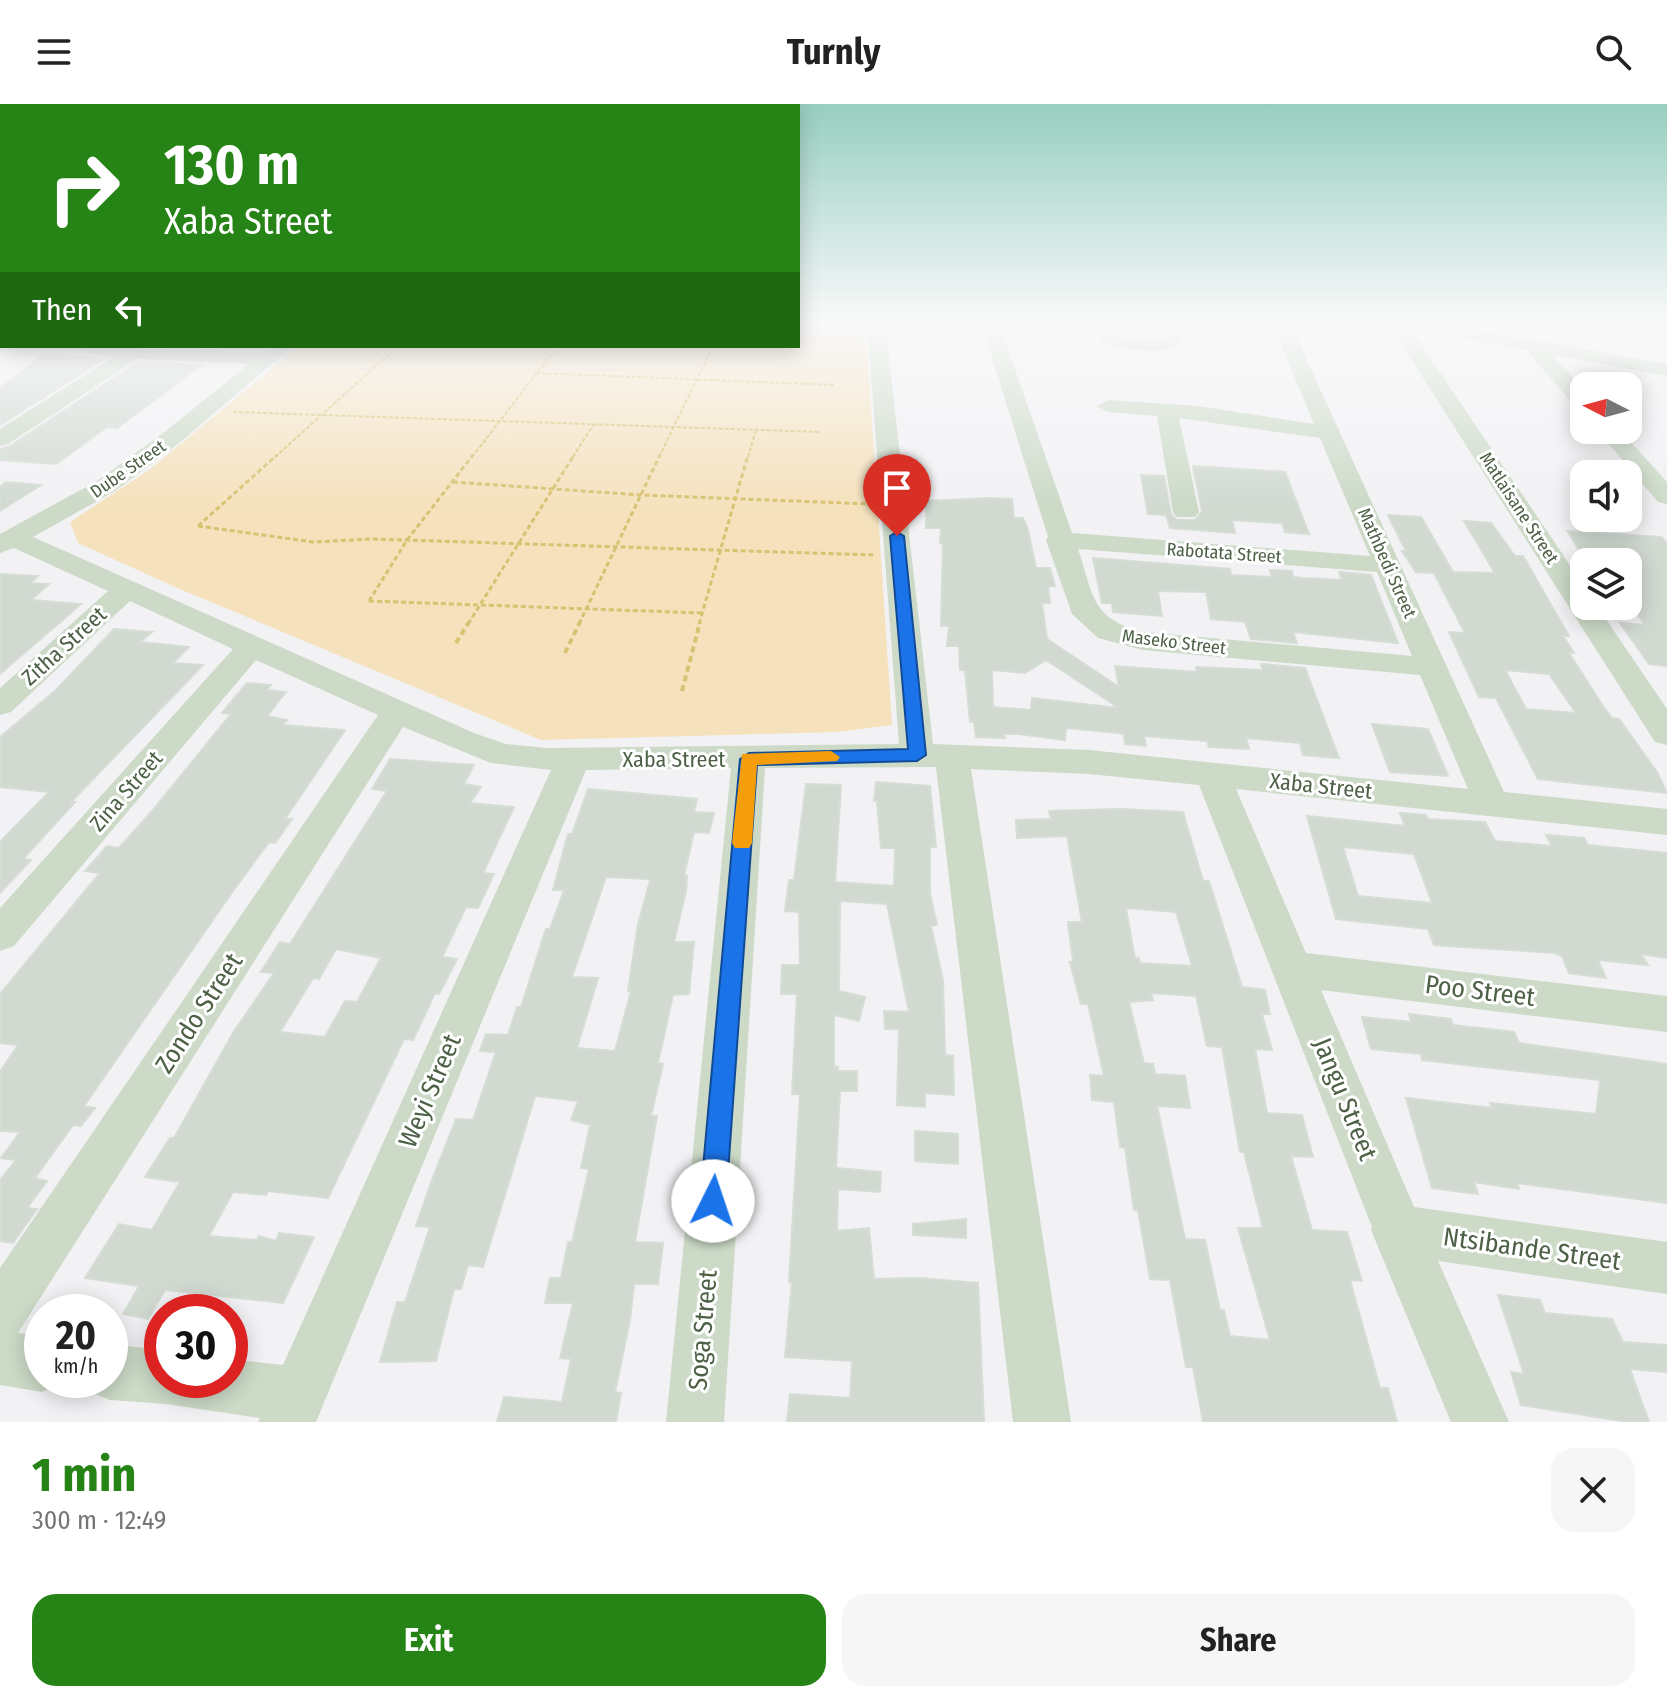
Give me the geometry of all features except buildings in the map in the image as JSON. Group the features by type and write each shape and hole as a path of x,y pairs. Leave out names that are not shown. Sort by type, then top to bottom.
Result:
{"street":[{"path":"0,439 85,385"},
{"name":"Dube Street","path":"6,542 106,486 236,385"},
{"path":"882,385 894,505 1042,1422"},
{"name":"Maseko Street","path":"1010,385 1059,540 1086,614 1097,626 1117,636 1432,667"},
{"name":"Mathbedi Street","path":"1308,385 1492,804"},
{"name":"Matlaisane Street","path":"1437,385 1667,734"},
{"path":"1108,406 1330,433"},
{"path":"1167,411 1186,512"},
{"path":"1620,444 1667,497"},
{"name":"Rabotata Street","path":"1059,540 1388,565"},
{"name":"Xaba Street","path":"6,542 128,588 251,647 462,741 503,755 573,760 934,756 1089,762 1667,822"},
{"name":"Zitha Street","path":"0,705 128,588"},
{"name":"Zina Street","path":"0,935 251,647"},
{"name":"Zondo Street","path":"0,1314 397,711"},
{"name":"Soga Street","path":"695,1422 749,759"},
{"name":"Weyi Street","path":"292,1409 573,760"},
{"name":"Jangu Street","path":"1212,774 1396,1230 1480,1422"},
{"name":"Poo Street","path":"1293,969 1667,1014"},
{"name":"Ntsibande Street","path":"1396,1230 1667,1268"},
{"path":"0,1358 24,1361"},
{"path":"248,1398 292,1409"}],"path":[{"path":"357,385 198,526 313,542 407,540 873,555"},
{"path":"528,385 407,540 369,601 702,613"},
{"path":"565,653 695,385"},
{"path":"821,385 835,385"},
{"path":"203,412 820,432"},
{"path":"456,643 593,424"},
{"path":"682,691 718,551 756,430"},
{"path":"453,482 641,495 894,505"}],"shaded area":[{"path":"252,385 870,385 892,725 837,732 541,740 175,587 78,543 70,522 149,470"}],"slow traffic":[{"path":"742,843 749,759 831,757"}],"route":[{"path":"713,1201 749,759 917,755 897,536"}]}
